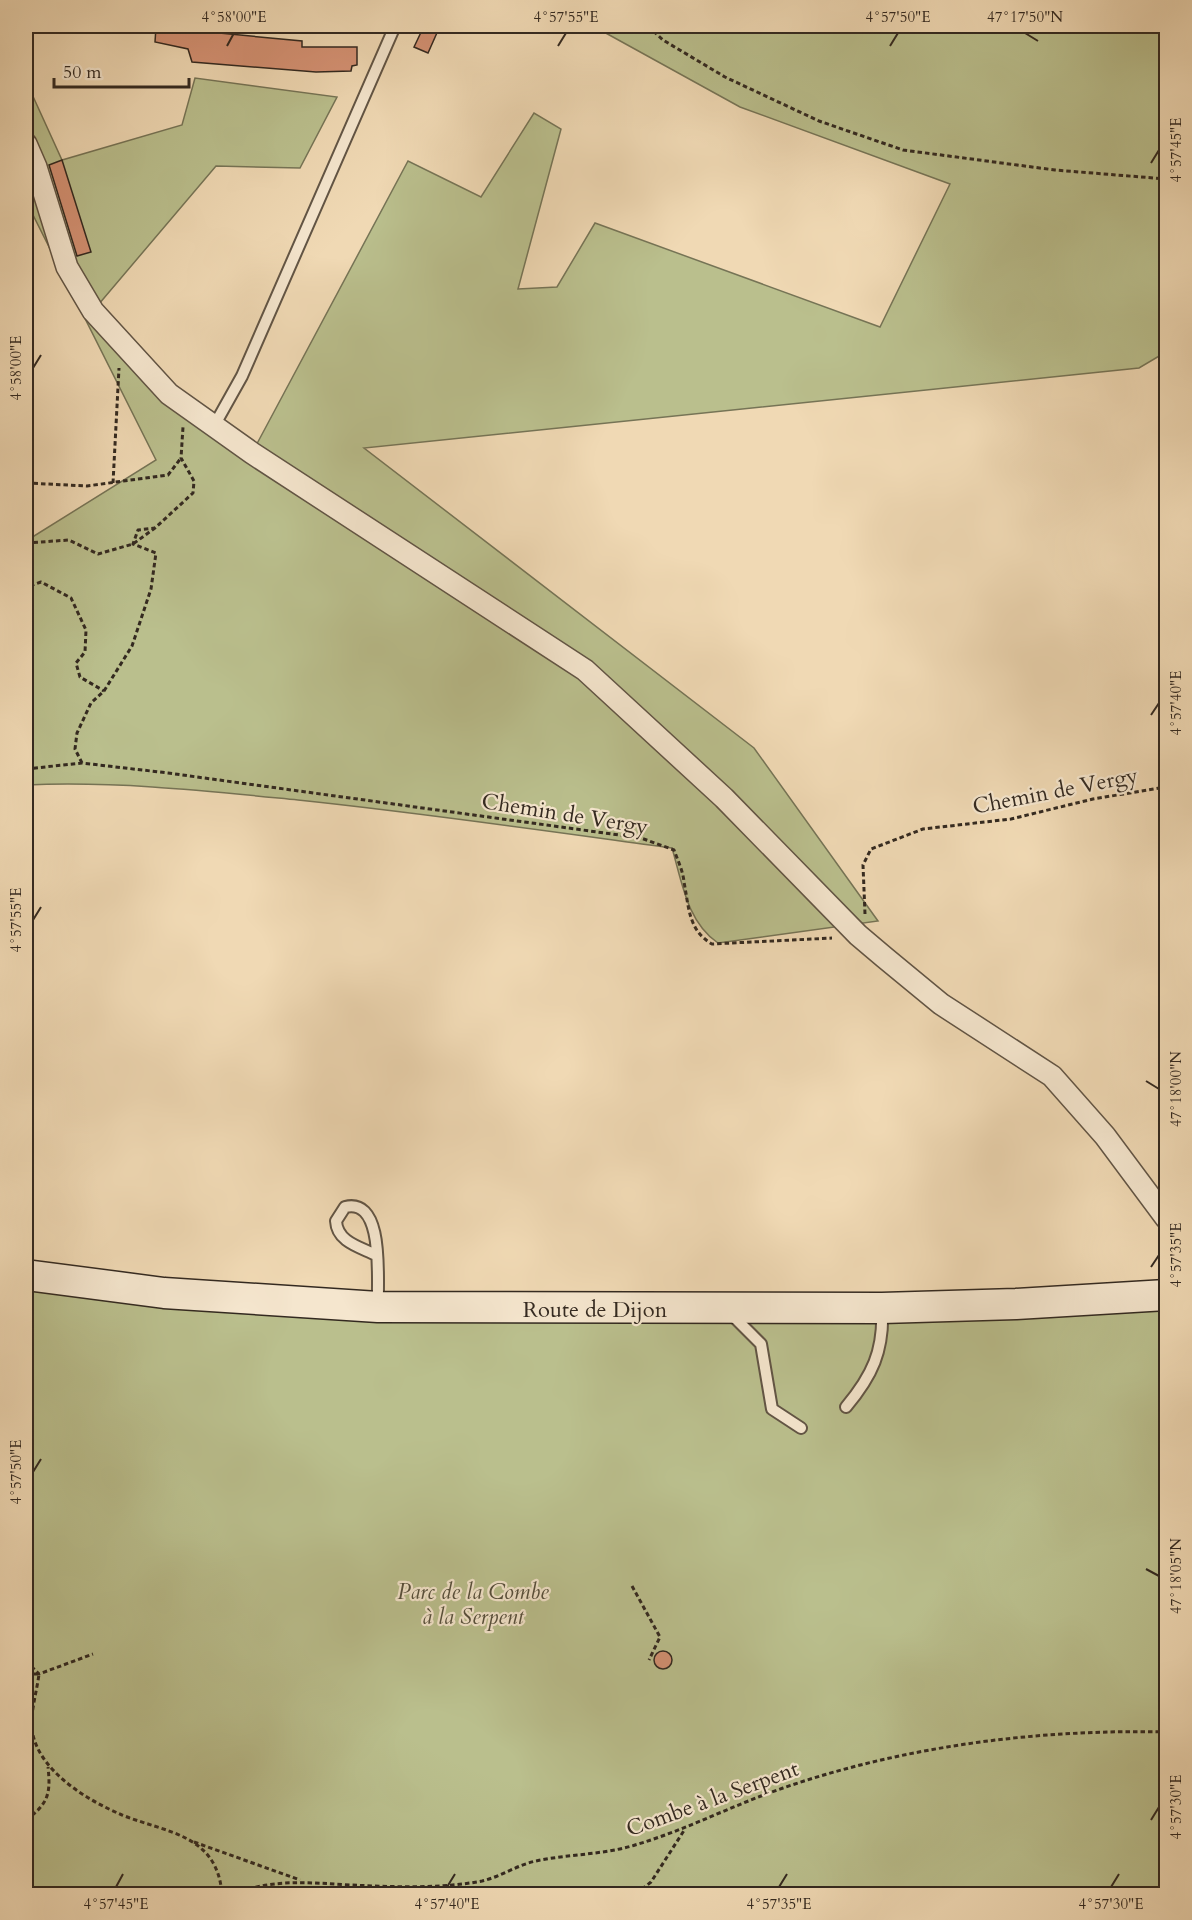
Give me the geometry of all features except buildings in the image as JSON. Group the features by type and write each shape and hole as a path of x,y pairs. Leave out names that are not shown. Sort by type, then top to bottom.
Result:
{"main road":[{"name":"Route de Dijon","path":"26,1275 164,1293 378,1307 882,1308 1016,1304 1167,1295"}],"street":[{"path":"26,144 36,167 67,267 93,311 169,394 585,670 724,798 858,935 934,999 1052,1076 1100,1129 1167,1218"}],"lane":[{"path":"214,426 242,376 395,26"},
{"path":"376,1255 349,1243 339,1234 336,1221 345,1207 356,1205 368,1212 373,1225 376,1255 378,1307"},
{"path":"846,1407 867,1382 874,1368 881,1337 882,1308"},
{"path":"726,1309 761,1344 772,1409 801,1428"}],"path":[{"path":"648,26 663,40 725,77 819,121 903,150 1055,170 1167,179"},
{"path":"113,483 119,367"},
{"path":"26,543 69,540 98,554 133,544 155,528 194,493 194,481 181,458 184,405"},
{"path":"26,483 87,486 168,475 181,458"},
{"path":"133,544 138,530 155,528"},
{"path":"82,763 75,748 77,733 91,703 104,691 132,646 151,588 156,553 133,544"},
{"path":"26,580 30,586"},
{"path":"26,588 41,582 71,598 86,630 85,652 76,663 80,677 104,691"},
{"name":"Chemin de Vergy","path":"26,769 82,763 641,838 674,850 684,881 693,924 700,935 712,944 858,935 865,924 863,865 871,849 923,829 1011,819 1093,799 1167,786"},
{"path":"632,1586 660,1637 649,1660"},
{"path":"26,1674 39,1674 93,1654"},
{"path":"26,1661 39,1674"},
{"path":"26,1820 39,1811 51,1790 48,1767 32,1730 39,1674"},
{"name":"Combe à la Serpent","path":"234,1894 253,1888 302,1880 387,1887 483,1881 534,1861 633,1846 685,1828 783,1788 856,1767 953,1745 1067,1734 1167,1732"},
{"path":"48,1767 80,1792 122,1814 178,1832 193,1841 302,1880"},
{"path":"636,1894 651,1882 685,1828"},
{"path":"193,1841 211,1861 220,1877 222,1894"}],"green space":[{"path":"593,26 1166,26 1166,352 1139,368 364,448 754,748 878,921 718,943 699,924 692,913 672,848 438,816 196,790 94,784 26,785 26,541 156,460 26,201 26,81 62,160 182,125 195,78 337,97 300,168 216,166 93,311 169,394 252,453 408,161 481,197 534,113 561,129 518,289 557,287 595,223 880,327 950,184 740,107"},
{"name":"Parc de la Combe à la Serpent","path":"26,1282 83,1291 1166,1303 1166,1894 26,1894"}]}
